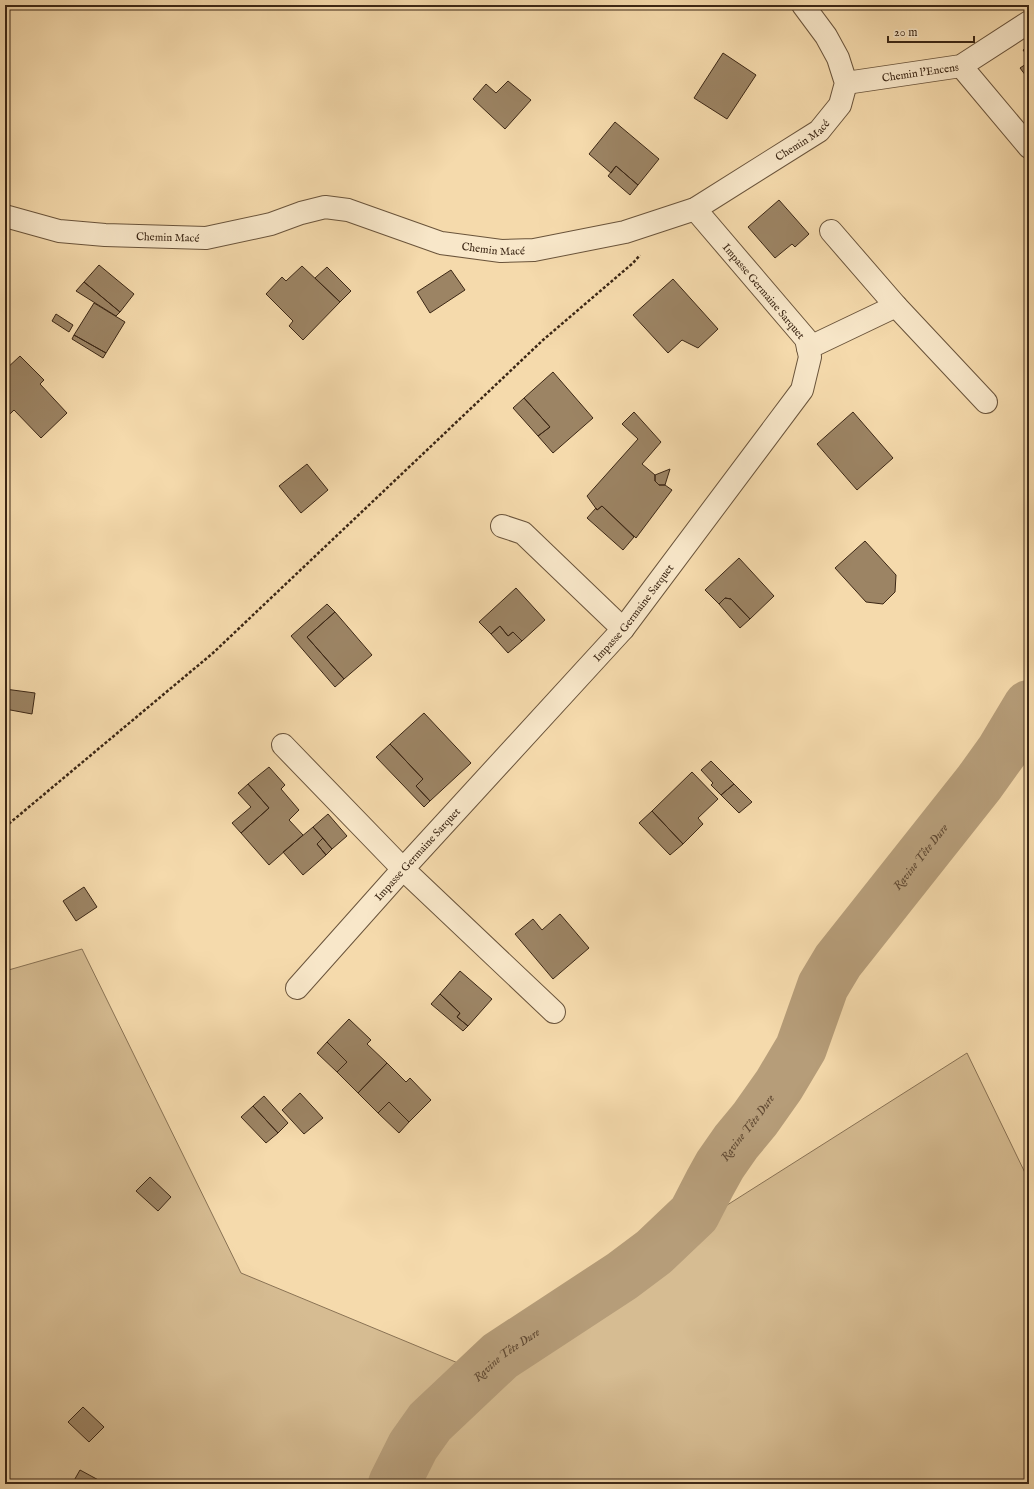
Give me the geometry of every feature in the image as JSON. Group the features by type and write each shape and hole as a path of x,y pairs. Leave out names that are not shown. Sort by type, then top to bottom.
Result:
{"street":[{"path":"803,5 826,36 838,58 846,83"},
{"name":"Chemin l'Encens","path":"846,83 961,66 1029,22"},
{"path":"961,66 1029,147"},
{"name":"Chemin Macé","path":"5,216 60,230 105,235 206,238 271,224 301,213 325,207 348,210 441,243 501,251 534,250 625,232 695,209 819,131 840,105 846,83"},
{"name":"Impasse Germaine Sarquet","path":"297,988 403,869 623,629 802,390 810,357 806,339 695,209"},
{"path":"831,231 896,306 986,402"},
{"path":"808,348 896,306"},
{"path":"502,526 523,533 623,629"},
{"path":"283,745 403,869 554,1012"}],"path":[{"path":"5,827 213,652 543,340 633,263 642,252"}],"shaded area":[{"path":"82,949 241,1273 470,1368 967,1053 1029,1181 1029,1484 5,1484 5,971"}],"building":[{"path":"1029,46 1029,58 1023,50"},
{"path":"723,53 756,75 727,119 694,98"},
{"path":"1029,62 1029,80 1020,68"},
{"path":"508,81 531,100 505,129 473,99 486,84 496,93"},
{"path":"615,122 659,159 638,185 616,166 611,173 589,154"},
{"path":"616,166 638,185 630,195 608,176"},
{"path":"779,200 809,234 795,247 792,244 775,258 748,227"},
{"path":"99,265 134,294 120,312 84,282"},
{"path":"302,266 340,302 303,340 289,326 293,321 266,294 282,277 286,281"},
{"path":"327,267 351,291 340,302 315,278"},
{"path":"451,270 465,290 430,313 417,292"},
{"path":"673,279 718,329 698,348 682,340 668,353 633,315"},
{"path":"84,282 120,312 116,316 76,291"},
{"path":"94,303 125,322 106,353 74,335"},
{"path":"56,314 73,325 69,332 52,321"},
{"path":"74,335 106,353 103,358 72,339"},
{"path":"20,356 44,380 40,384 67,413 41,438 14,410 9,415 5,411 5,370"},
{"path":"553,372 593,418 553,453 538,436 550,427 524,398"},
{"path":"524,398 550,427 538,436 513,408"},
{"path":"634,412 661,442 642,464 655,475 655,481 659,485 665,485 672,490 636,538 602,506 597,510 587,496 638,439 622,424"},
{"path":"853,412 893,458 857,490 817,444"},
{"path":"307,464 328,490 301,513 279,486"},
{"path":"670,469 665,485 659,485 655,481 655,475"},
{"path":"602,506 634,537 623,550 587,518 596,508 597,510"},
{"path":"865,541 896,575 895,592 883,604 866,602 835,568"},
{"path":"739,558 774,596 750,619 731,599 725,598 719,604 705,590"},
{"path":"516,588 545,620 522,641 513,632 508,636 500,626 491,634 479,622"},
{"path":"725,598 731,599 750,619 740,628 719,604"},
{"path":"327,604 335,612 307,637 344,679 335,687 291,636"},
{"path":"335,612 372,655 344,679 307,637"},
{"path":"500,626 508,636 513,632 522,641 508,653 491,634"},
{"path":"5,689 35,693 32,714 5,709"},
{"path":"424,713 471,763 430,801 416,786 423,779 390,744"},
{"path":"390,744 423,779 416,786 430,801 424,807 376,757"},
{"path":"711,761 734,784 721,795 711,785 713,783 701,770"},
{"path":"269,767 285,785 281,789 299,810 289,820 303,835 269,865 241,833 269,808 248,784"},
{"path":"692,772 718,799 698,818 703,824 683,844 652,811"},
{"path":"248,784 269,808 241,833 232,823 251,807 238,793"},
{"path":"734,784 752,802 739,813 721,795"},
{"path":"652,811 683,844 670,855 639,823"},
{"path":"328,814 347,836 332,849 313,827"},
{"path":"313,827 323,838 317,844 326,855 303,875 283,852"},
{"path":"323,838 332,849 326,855 317,844"},
{"path":"84,887 97,907 76,921 63,901"},
{"path":"560,914 589,948 553,979 515,934 533,919 542,930"},
{"path":"460,971 492,999 468,1026 457,1017 460,1013 440,994"},
{"path":"440,994 460,1013 457,1017 468,1026 463,1031 431,1004"},
{"path":"349,1019 371,1040 367,1044 387,1063 358,1093 337,1072 347,1062 327,1042"},
{"path":"327,1042 347,1062 337,1072 317,1053"},
{"path":"387,1063 406,1082 410,1078 431,1100 409,1122 389,1102 378,1113 358,1093"},
{"path":"300,1093 323,1118 304,1134 282,1110"},
{"path":"264,1096 288,1123 278,1133 253,1106"},
{"path":"389,1102 409,1122 399,1133 378,1113"},
{"path":"253,1106 278,1133 266,1143 241,1117"},
{"path":"150,1177 171,1197 158,1211 136,1191"},
{"path":"83,1407 104,1427 89,1442 68,1422"},
{"path":"80,1470 104,1483 72,1484"}],"waterway":[{"name":"Ravine Tête Dure","path":"394,1484 413,1446 430,1422 500,1356 622,1276 654,1252 694,1214 720,1165 779,1085 801,1048 823,986 838,961 979,783 1002,751 1029,706"}]}
